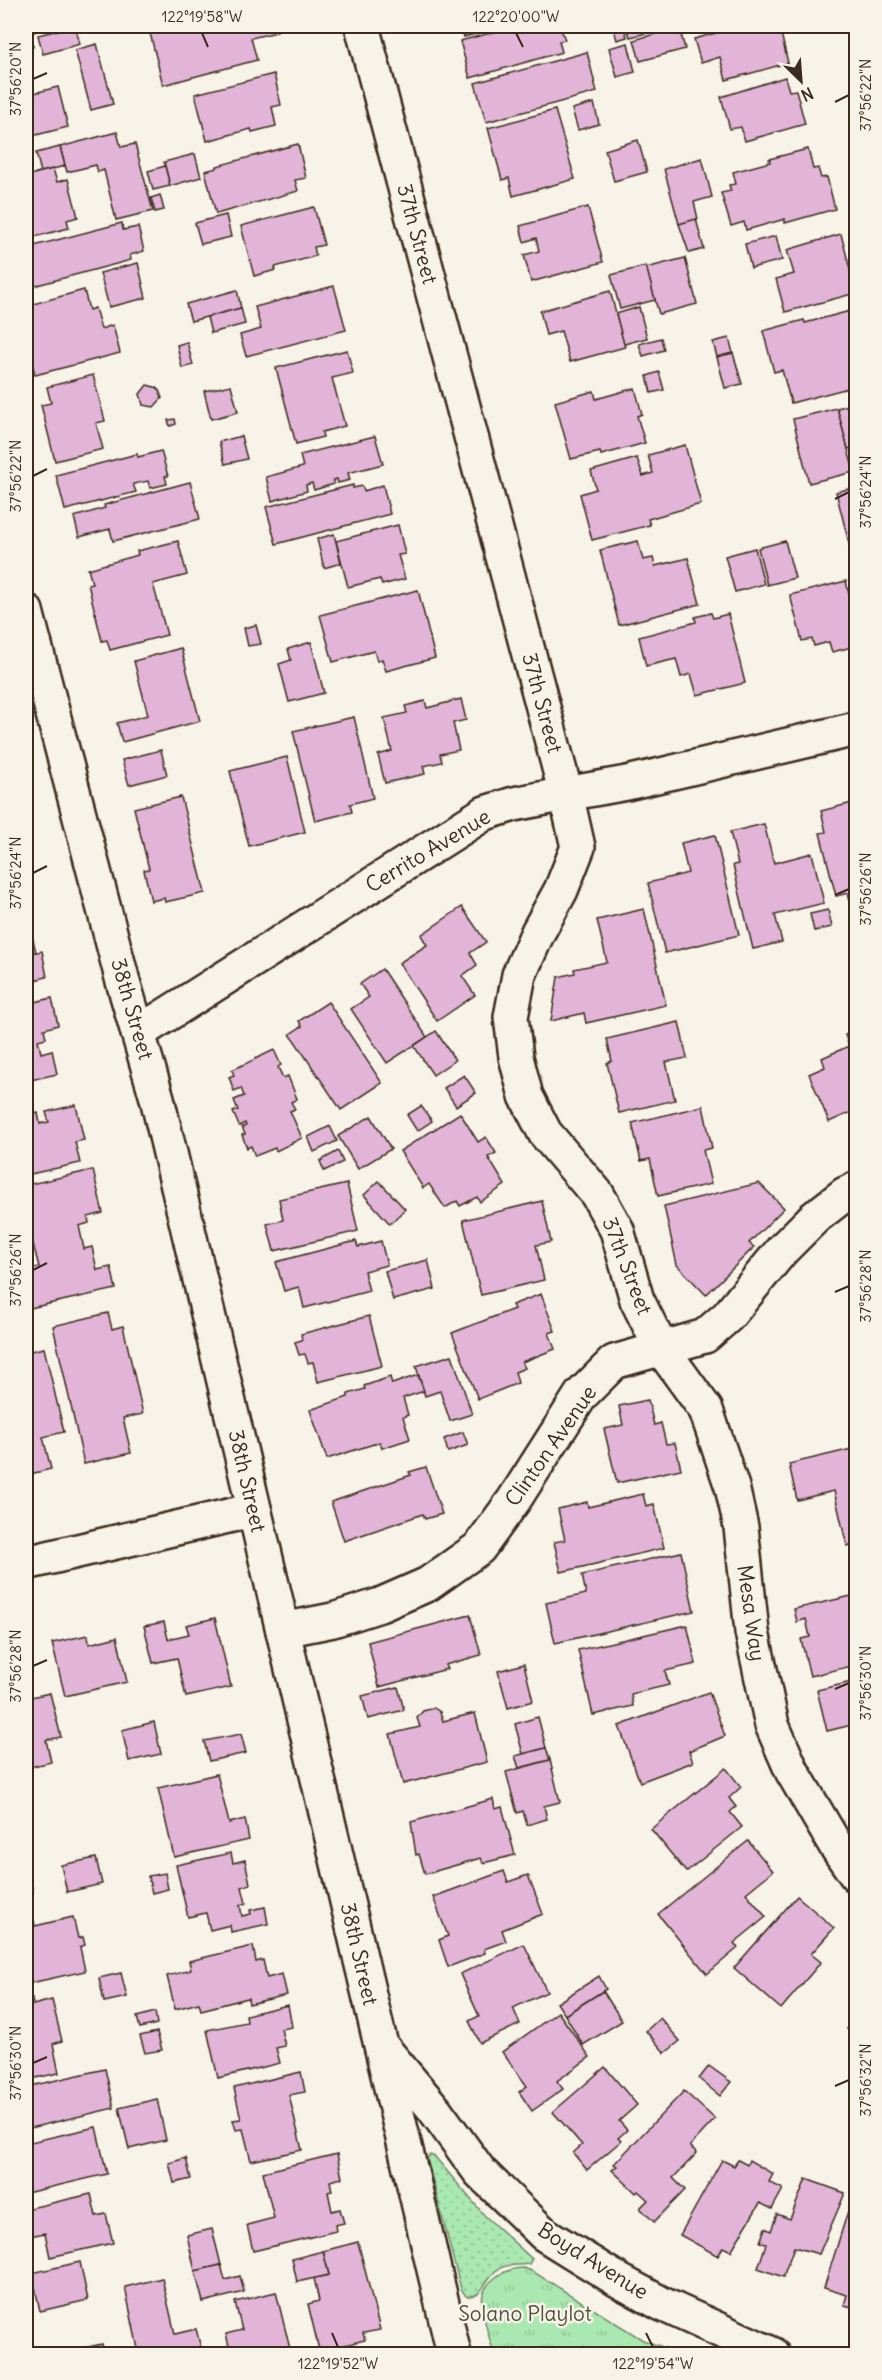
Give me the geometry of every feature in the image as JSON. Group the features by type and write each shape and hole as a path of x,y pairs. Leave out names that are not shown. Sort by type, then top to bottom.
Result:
{"street":[{"name":"37th Street","path":"362,26 566,794 578,847 561,890 538,932 519,975 511,1017 516,1057 526,1096 545,1133 597,1194 617,1230 637,1300 661,1348"},
{"name":"38th Street","path":"26,611 157,1098 454,2355"},
{"name":"Cerrito Avenue","path":"138,1033 485,813 514,804 627,783 856,729"},
{"name":"Clinton Avenue","path":"283,1630 333,1620 390,1601 428,1584 479,1548 514,1500 581,1395 614,1362 705,1336 728,1316 782,1250 814,1218 845,1194 856,1189"},
{"name":"Mesa Way","path":"661,1348 706,1410 732,1487 741,1527 752,1632 760,1679 772,1725 792,1771 836,1846 856,1875"},
{"path":"26,1563 254,1509"},
{"name":"Boyd Avenue","path":"379,2042 435,2110 480,2172 544,2234 618,2280 662,2304 772,2355"}],"green space":[{"path":"430,2155 435,2157 484,2215 532,2259 529,2264 508,2266 497,2270 477,2294 466,2296 461,2289 427,2158"},
{"name":"Solano Playlot","path":"523,2268 532,2271 643,2340 682,2354 494,2354 482,2304 485,2289 501,2274"}],"building":[{"path":"26,26 36,26 37,31 30,33 33,47 26,49"},
{"path":"75,26 80,44 43,54 38,35"},
{"path":"161,26 276,26 277,32 251,38 257,60 163,85 149,29"},
{"path":"461,26 500,26 501,27 464,37"},
{"path":"517,26 560,26 565,40 559,41 562,52 470,78 460,41"},
{"path":"613,26 624,26 627,37 617,40"},
{"path":"626,26 645,26 647,33 630,37"},
{"path":"741,26 772,26 773,30 780,29 788,63 726,80 720,57 701,63 694,39"},
{"path":"679,27 685,49 640,61 634,40"},
{"path":"628,43 635,72 617,77 609,48"},
{"path":"97,44 113,104 91,110 75,50"},
{"path":"587,52 597,92 486,122 475,83"},
{"path":"274,74 281,105 272,107 276,126 252,132 251,129 207,141 195,94"},
{"path":"785,77 789,91 796,90 805,124 745,141 741,127 730,129 721,97"},
{"path":"58,87 68,127 28,137 26,95"},
{"path":"594,103 599,124 578,130 572,109"},
{"path":"555,110 575,179 513,196 509,178 502,180 488,128"},
{"path":"26,128 30,147 26,148"},
{"path":"117,132 121,147 135,144 153,211 116,220 104,170 98,172 96,165 67,172 60,147"},
{"path":"638,140 647,172 614,181 605,150"},
{"path":"298,144 306,178 295,180 298,191 216,214 205,171"},
{"path":"60,147 65,166 41,172 36,153"},
{"path":"808,149 813,169 818,168 821,178 827,177 835,209 785,223 785,219 746,230 744,222 731,226 721,193 731,191 729,185 736,184 733,172 770,162 769,159"},
{"path":"195,154 201,177 170,186 164,162"},
{"path":"702,158 712,197 694,202 698,219 679,224 664,169"},
{"path":"165,166 170,186 153,190 148,171"},
{"path":"53,169 57,182 68,179 78,217 67,220 69,228 26,239 26,176"},
{"path":"160,195 164,210 155,212 151,198"},
{"path":"314,207 324,245 314,247 316,256 275,267 276,270 254,276 241,226"},
{"path":"588,207 603,262 531,282 524,255 539,251 536,238 524,242 520,226"},
{"path":"226,215 231,237 201,244 195,223"},
{"path":"696,219 704,249 689,253 679,224"},
{"path":"122,223 123,230 138,227 144,251 130,255 131,260 26,288 26,248"},
{"path":"841,234 856,293 785,312 776,279 794,274 787,250"},
{"path":"776,236 782,260 751,268 745,244"},
{"path":"685,258 697,304 659,314 646,268"},
{"path":"138,263 146,298 109,307 100,273"},
{"path":"646,266 655,300 620,309 611,275"},
{"path":"334,286 346,330 246,356 240,335 261,329 255,307"},
{"path":"84,290 89,310 95,308 101,329 113,325 120,353 35,375 26,337 26,306"},
{"path":"237,290 241,308 191,321 186,304"},
{"path":"610,291 625,347 570,362 561,331 546,335 540,311"},
{"path":"639,307 647,338 624,344 616,314"},
{"path":"241,308 245,324 211,333 207,317"},
{"path":"850,311 856,337 856,386 791,403 782,370 774,372 763,331"},
{"path":"661,338 664,350 643,356 639,344"},
{"path":"729,338 733,353 717,357 713,342"},
{"path":"187,342 193,365 182,368 177,345"},
{"path":"347,350 353,373 332,378 345,426 322,432 323,437 296,444 276,368"},
{"path":"733,353 742,384 725,388 717,357"},
{"path":"659,372 664,390 651,393 647,376"},
{"path":"93,375 105,421 96,423 103,449 55,461 41,405 51,403 47,387"},
{"path":"147,385 158,388 162,398 154,407 143,405 140,394"},
{"path":"231,385 238,412 211,419 204,391"},
{"path":"635,388 642,414 637,416 645,443 601,455 600,452 571,459 555,402 594,391 596,399"},
{"path":"856,403 856,447 848,449 837,408"},
{"path":"837,408 854,472 809,483 793,419"},
{"path":"175,419 176,424 170,426 168,420"},
{"path":"241,436 247,459 225,464 219,442"},
{"path":"375,436 383,464 348,473 350,480 338,483 337,479 333,480 334,484 314,490 312,483 306,485 307,491 272,501 266,477 303,467 300,455"},
{"path":"685,445 701,504 648,519 650,525 592,540 580,494 596,489 591,471 637,458 643,476 653,473 648,455"},
{"path":"161,451 168,476 165,476 167,484 150,488 148,481 133,484 136,492 65,510 56,475 137,454 138,457"},
{"path":"190,482 200,519 113,541 110,529 79,537 74,517 105,508 104,505"},
{"path":"353,485 353,488 362,486 364,491 383,485 390,514 276,544 266,507"},
{"path":"856,487 856,550 851,551 836,492"},
{"path":"398,525 405,554 398,555 405,579 382,585 380,579 348,587 336,541"},
{"path":"334,534 341,563 324,568 317,539"},
{"path":"178,541 187,575 153,584 167,635 110,650 107,640 102,641 88,584 92,583 88,569 138,555 137,551"},
{"path":"638,541 643,560 653,558 655,566 688,558 700,604 619,625 600,550"},
{"path":"785,541 795,578 767,585 758,548"},
{"path":"755,548 764,584 735,592 725,556"},
{"path":"846,581 856,623 856,646 832,652 829,642 814,646 812,639 802,641 790,595"},
{"path":"418,590 435,658 386,671 382,659 377,661 374,651 333,662 320,615"},
{"path":"711,613 713,618 728,614 745,683 697,695 691,674 681,677 676,659 646,666 639,637 696,622 695,617"},
{"path":"256,625 261,644 248,646 244,628"},
{"path":"311,642 324,693 289,702 279,664 291,660 288,649"},
{"path":"181,648 200,721 122,742 117,723 148,715 134,661"},
{"path":"461,699 466,720 453,723 459,750 440,754 442,762 423,766 425,774 385,783 378,755 392,751 384,718 407,713 405,706 425,701 427,708"},
{"path":"354,717 373,798 350,804 352,812 315,821 293,731"},
{"path":"161,750 167,775 129,785 122,760"},
{"path":"287,757 305,832 249,846 230,771"},
{"path":"181,797 205,893 165,902 164,898 151,901 144,870 149,869 134,808"},
{"path":"856,802 856,901 850,903 848,893 836,896 820,833 826,832 821,811"},
{"path":"764,824 774,863 812,853 824,903 775,915 782,942 753,949 733,865 738,864 730,832"},
{"path":"715,835 739,935 665,953 648,883 688,873 681,843"},
{"path":"462,907 486,942 470,953 477,965 462,976 475,995 437,1021 399,963 427,945 421,935"},
{"path":"644,909 666,1005 586,1023 584,1013 551,1021 558,977 575,973 574,969 607,962 597,920"},
{"path":"828,910 832,927 814,931 810,914"},
{"path":"29,924 36,952 26,954 26,925"},
{"path":"42,951 47,977 26,982 26,954"},
{"path":"382,969 427,1037 387,1063 351,1009 369,997 360,984"},
{"path":"52,998 58,1025 44,1029 46,1038 38,1040 41,1053 52,1050 57,1074 26,1081 26,1004"},
{"path":"328,1002 382,1083 341,1110 290,1034 302,1026 299,1021"},
{"path":"679,1022 687,1058 666,1062 675,1100 619,1113 607,1063 612,1061 607,1039"},
{"path":"856,1030 856,1110 829,1122 809,1074 825,1067 822,1058 849,1046 845,1035"},
{"path":"436,1031 455,1060 433,1075 414,1046"},
{"path":"274,1050 281,1065 278,1067 283,1078 288,1076 297,1099 291,1102 295,1109 290,1111 302,1138 276,1151 275,1148 255,1156 251,1146 247,1148 242,1135 245,1134 242,1127 246,1126 245,1123 239,1126 233,1112 238,1110 234,1100 244,1096 241,1088 234,1091 229,1077 234,1075 232,1070"},
{"path":"464,1075 476,1093 456,1106 444,1088"},
{"path":"76,1105 84,1140 75,1142 80,1163 26,1175 26,1116 38,1113 40,1124 49,1122 46,1112"},
{"path":"421,1106 432,1121 417,1131 407,1115"},
{"path":"703,1106 712,1148 703,1150 711,1184 658,1196 650,1159 641,1161 632,1123"},
{"path":"460,1113 478,1142 486,1137 496,1153 488,1157 505,1185 480,1202 477,1197 460,1206 457,1201 445,1208 429,1184 423,1188 400,1151"},
{"path":"371,1116 391,1149 358,1169 338,1136"},
{"path":"330,1126 337,1141 314,1152 308,1137"},
{"path":"338,1151 343,1162 324,1171 320,1161"},
{"path":"93,1170 103,1213 88,1217 89,1223 79,1226 84,1249 92,1247 97,1270 111,1267 116,1289 30,1308 26,1290 26,1270 39,1267 26,1225 26,1185"},
{"path":"379,1181 405,1209 390,1224 364,1195"},
{"path":"759,1183 784,1208 749,1243 754,1247 706,1295 677,1265 664,1206"},
{"path":"347,1184 358,1231 274,1251 267,1224 283,1220 279,1199"},
{"path":"542,1201 551,1242 536,1245 544,1280 481,1295 463,1220"},
{"path":"356,1241 358,1247 381,1241 387,1265 364,1271 369,1291 304,1308 299,1287 284,1291 276,1262"},
{"path":"428,1260 435,1289 393,1300 385,1271"},
{"path":"541,1294 555,1331 549,1333 555,1349 522,1362 525,1368 515,1372 518,1383 478,1399 452,1333 514,1309 512,1305"},
{"path":"108,1313 112,1329 123,1326 143,1414 123,1418 131,1453 84,1464 53,1326"},
{"path":"369,1316 382,1366 318,1382 313,1362 308,1363 305,1354 299,1355 295,1342 302,1340 301,1334"},
{"path":"44,1348 64,1432 43,1437 51,1469 26,1475 26,1352"},
{"path":"452,1355 472,1414 450,1421 440,1391 425,1396 416,1366"},
{"path":"418,1375 424,1391 403,1398 408,1415 403,1417 410,1439 382,1448 380,1442 327,1459 310,1410 348,1397 348,1394 365,1389 364,1386 390,1377 392,1384"},
{"path":"648,1400 654,1425 661,1423 666,1444 675,1443 681,1469 617,1483 604,1429 623,1425 619,1406"},
{"path":"463,1432 468,1445 448,1452 444,1439"},
{"path":"856,1448 856,1544 847,1546 834,1491 797,1500 789,1464"},
{"path":"426,1467 442,1514 425,1519 423,1514 344,1541 331,1502 411,1475 409,1472"},
{"path":"643,1494 646,1506 654,1504 664,1548 561,1572 554,1542 565,1540 558,1509 587,1502 588,1507"},
{"path":"681,1552 694,1611 555,1643 546,1603 586,1594 582,1575"},
{"path":"856,1595 856,1665 810,1676 801,1639 810,1637 806,1619 797,1622 794,1609"},
{"path":"470,1615 481,1655 445,1665 447,1669 379,1687 368,1642"},
{"path":"215,1618 231,1687 186,1697 177,1658 153,1663 144,1626 164,1622 168,1639 189,1634 186,1625"},
{"path":"687,1625 696,1664 665,1671 669,1685 631,1694 633,1706 593,1715 578,1650"},
{"path":"88,1635 89,1644 117,1637 127,1682 65,1696 52,1643"},
{"path":"524,1664 533,1701 508,1708 498,1671"},
{"path":"856,1681 856,1724 827,1731 817,1690"},
{"path":"398,1687 404,1710 368,1719 362,1696"},
{"path":"709,1692 725,1736 689,1751 693,1762 640,1782 619,1726"},
{"path":"50,1693 61,1737 46,1740 51,1762 26,1768 26,1698"},
{"path":"434,1708 440,1712 443,1721 475,1713 487,1762 403,1784 390,1734 420,1727 417,1718 423,1711"},
{"path":"538,1717 546,1748 523,1754 515,1724"},
{"path":"154,1722 161,1754 129,1761 122,1730"},
{"path":"241,1734 246,1753 209,1761 204,1741"},
{"path":"546,1748 550,1760 519,1768 515,1756"},
{"path":"550,1760 560,1802 544,1806 547,1819 527,1825 523,1811 517,1813 506,1772"},
{"path":"726,1768 741,1787 729,1798 736,1807 730,1812 742,1827 686,1872 651,1829"},
{"path":"217,1774 229,1823 245,1819 249,1840 174,1857 158,1788"},
{"path":"493,1799 495,1809 502,1807 515,1855 483,1863 481,1858 425,1874 419,1854 416,1855 411,1822"},
{"path":"748,1841 773,1871 746,1893 766,1917 734,1943 738,1948 707,1974 658,1914"},
{"path":"231,1853 233,1863 245,1860 250,1884 242,1887 246,1903 240,1905 242,1916 251,1914 250,1910 265,1907 268,1924 231,1932 230,1925 210,1930 206,1913 188,1917 176,1865"},
{"path":"96,1858 102,1884 67,1892 61,1865"},
{"path":"26,1861 33,1892 26,1894"},
{"path":"504,1871 508,1882 528,1875 543,1914 502,1930 506,1941 484,1949 485,1953 448,1967 439,1940 448,1936 433,1897"},
{"path":"165,1873 168,1889 152,1893 148,1876"},
{"path":"797,1896 834,1928 811,1954 821,1962 781,2009 734,1968"},
{"path":"73,1917 78,1938 83,1937 85,1945 80,1947 85,1971 26,1984 26,1923 34,1921 35,1926"},
{"path":"524,1944 547,1992 513,2008 520,2024 480,2043 469,2021 479,2016 460,1974"},
{"path":"253,1946 256,1962 263,1960 267,1978 282,1974 287,1995 249,2004 248,1998 201,2010 199,2003 175,2009 167,1976 191,1970 189,1961"},
{"path":"121,1973 127,1997 104,2002 99,1978"},
{"path":"599,1976 606,1989 565,2015 557,2003"},
{"path":"603,1991 622,2021 583,2045 565,2015"},
{"path":"32,1998 33,2005 52,2000 62,2041 53,2044 59,2073 26,2080 26,1999"},
{"path":"288,2005 292,2027 281,2029 285,2046 276,2048 280,2063 218,2078 207,2030 247,2022 246,2015"},
{"path":"856,2006 856,2033 847,2029"},
{"path":"155,2012 157,2024 140,2028 137,2017"},
{"path":"558,2012 590,2057 557,2081 563,2089 532,2111 519,2092 527,2086 502,2052"},
{"path":"660,2018 680,2041 665,2053 646,2031"},
{"path":"157,2032 162,2050 145,2053 140,2036"},
{"path":"709,2066 731,2082 720,2096 699,2079"},
{"path":"605,2067 637,2105 619,2121 627,2130 618,2138 621,2141 587,2170 573,2153 582,2145 553,2112"},
{"path":"105,2069 114,2108 26,2129 26,2087"},
{"path":"301,2072 305,2092 289,2095 302,2150 251,2161 243,2129 236,2130 233,2120 241,2119 234,2088"},
{"path":"684,2091 715,2119 690,2146 697,2153 673,2178 685,2190 654,2222 640,2208 648,2200 638,2191 636,2193 612,2170 617,2166 614,2164"},
{"path":"157,2099 166,2140 129,2149 119,2108"},
{"path":"96,2127 107,2174 26,2193 26,2143"},
{"path":"337,2154 342,2178 330,2181 332,2191 328,2192 332,2211 340,2209 344,2223 335,2225 336,2231 253,2251 247,2225 274,2218 263,2172"},
{"path":"186,2158 191,2179 174,2183 169,2163"},
{"path":"722,2160 734,2166 738,2160 747,2165 749,2160 773,2174 769,2182 783,2189 772,2209 760,2203 731,2251 723,2247 718,2256 680,2235"},
{"path":"806,2179 845,2193 819,2254 794,2247 783,2277 758,2268 766,2244 760,2242 765,2228 771,2231 777,2214 790,2219"},
{"path":"91,2194 96,2216 106,2214 113,2243 50,2257 45,2233 29,2236 26,2209"},
{"path":"852,2198 856,2200 856,2308 844,2305 847,2295 824,2288"},
{"path":"212,2229 221,2265 195,2271 187,2235"},
{"path":"358,2242 380,2330 363,2333 365,2340 336,2347 338,2354 320,2354 308,2304 319,2301 314,2278 329,2275 323,2251"},
{"path":"323,2251 329,2275 297,2282 292,2259"},
{"path":"80,2262 88,2300 40,2311 32,2273"},
{"path":"221,2265 225,2280 240,2276 244,2292 203,2302 195,2271"},
{"path":"162,2278 175,2334 196,2329 201,2348 193,2350 194,2354 127,2354 127,2352 138,2349 125,2287"},
{"path":"276,2292 290,2349 276,2352 276,2354 231,2354 226,2334 242,2330 235,2302"},
{"path":"102,2344 104,2354 57,2354"}]}
